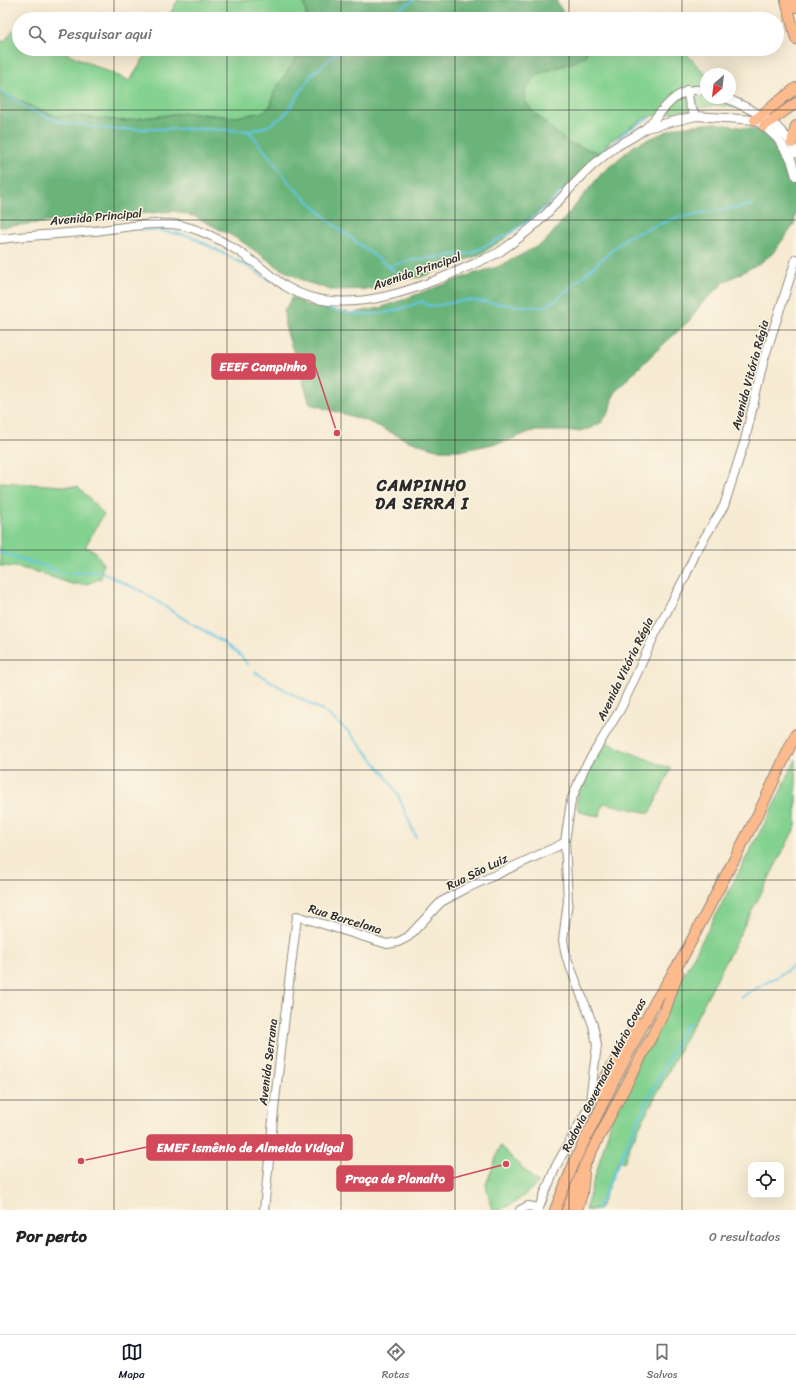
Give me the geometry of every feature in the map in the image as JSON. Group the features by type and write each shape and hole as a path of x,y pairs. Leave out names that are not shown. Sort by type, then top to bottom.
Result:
{"main road":[{"path":"786,0 796,39"},
{"path":"792,0 796,7"},
{"path":"758,118 796,88"},
{"path":"767,124 796,103"},
{"path":"794,148 796,126"},
{"name":"Rodovia Governador Mário Covas","path":"555,1210 576,1158 655,1002 684,955 760,810 796,734"},
{"name":"Rodovia Governador Mário Covas","path":"567,1210 585,1164 665,1011 684,955"},
{"path":"594,1098 631,1033 655,1002"},
{"path":"577,1210 582,1194 585,1164"}],"street":[{"path":"696,116 690,106 687,90 700,90"},
{"name":"Avenida Principal","path":"0,239 132,226 168,224 184,226 229,246 286,286 310,298 331,302 353,302 381,299 442,278 506,248 536,223 591,167 614,148 646,128 663,108 687,90"},
{"path":"736,104 785,134 794,148"},
{"name":"Avenida Principal","path":"646,128 696,116 758,118"},
{"path":"767,124 784,148 796,176"},
{"name":"Avenida Vitória Régia","path":"594,1098 591,1093 597,1045 593,1025 566,956 562,940 568,901 565,842 571,801 584,769 622,708 655,634 685,577 697,550 724,506 745,440 764,359 796,259"},
{"name":"Rua São Luiz","path":"408,937 441,902 467,888 565,842"},
{"name":"Rua Barcelona","path":"297,916 387,944 398,942 408,937"},
{"name":"Avenida Serrana","path":"264,1210 275,1100 297,916"},
{"path":"520,1210 528,1206 534,1207 537,1210 556,1166 594,1098"}],"green space":[{"path":"178,0 303,0 306,12 171,12"},
{"path":"303,0 557,0 557,3 563,12 306,12"},
{"path":"12,31 12,56 73,56 130,81 145,56 297,56 274,92 271,105 263,112 236,117 186,113 124,121 57,116 36,109 0,91 0,40 4,42"},
{"path":"297,56 585,56 574,62 538,74 525,89 525,101 534,113 568,143 600,153 563,191 504,239 479,255 421,277 401,279 389,285 372,289 331,290 306,282 281,269 238,239 196,217 174,211 0,227 0,91 36,109 57,116 124,121 186,113 236,117 263,112 271,106 274,92"},
{"path":"585,56 688,56 700,68 700,104 734,104 738,108 717,105 646,117 611,140 600,153 568,143 534,113 525,101 525,89 538,74 574,62"},
{"path":"715,123 762,131 779,151 790,166 796,186 796,211 794,225 772,254 760,263 726,281 701,304 689,321 617,390 612,399 609,412 602,422 592,428 578,431 532,431 507,441 465,450 440,450 409,441 367,421 310,404 285,326 284,311 292,297 309,306 353,313 380,308 472,274 497,267 545,242 602,173 635,145 677,127"},
{"path":"0,482 78,487 104,514 85,547 95,551 103,564 101,578 87,584 72,584 34,571 0,566"},
{"path":"605,742 671,769 650,813 603,803 600,816 579,810 577,804 581,787 591,765"},
{"path":"796,759 796,826 629,1147 624,1163 619,1160 599,1210 585,1210 619,1095 771,811"},
{"path":"500,1146 538,1183 520,1199 501,1210 492,1210 486,1185"}],"waterway":[{"path":"394,12 414,0"},
{"path":"0,90 27,108 59,122 109,129 204,129 251,131 268,126 282,117 292,105 311,75 333,56"},
{"path":"589,164 625,132 650,117"},
{"path":"249,131 292,186 334,225 397,273"},
{"path":"388,266 413,260 471,253 507,235 530,220 562,191"},
{"path":"290,292 320,306 353,314 393,311 422,301 427,305 433,306 467,300 542,307 556,300 627,237 678,217 752,205"},
{"path":"137,229 162,231 190,236 247,266 271,281"},
{"path":"0,552 68,574 93,571 103,573 143,592 223,642 241,656 248,665"},
{"path":"255,672 325,712 349,732 384,773 398,795 416,837"},
{"path":"741,997 780,975 796,964"},
{"path":"597,1210 648,1099 684,1028 690,1022"}],"place":[{"name":"EEEF Campinho","path":"337,433"},
{"name":"EMEF Ismênio de Almeida Vidigal","path":"81,1161"},
{"name":"Praça de Planalto","path":"506,1164"}],"district":[{"name":"CAMPINHO DA SERRA I","path":"422,494"}]}
